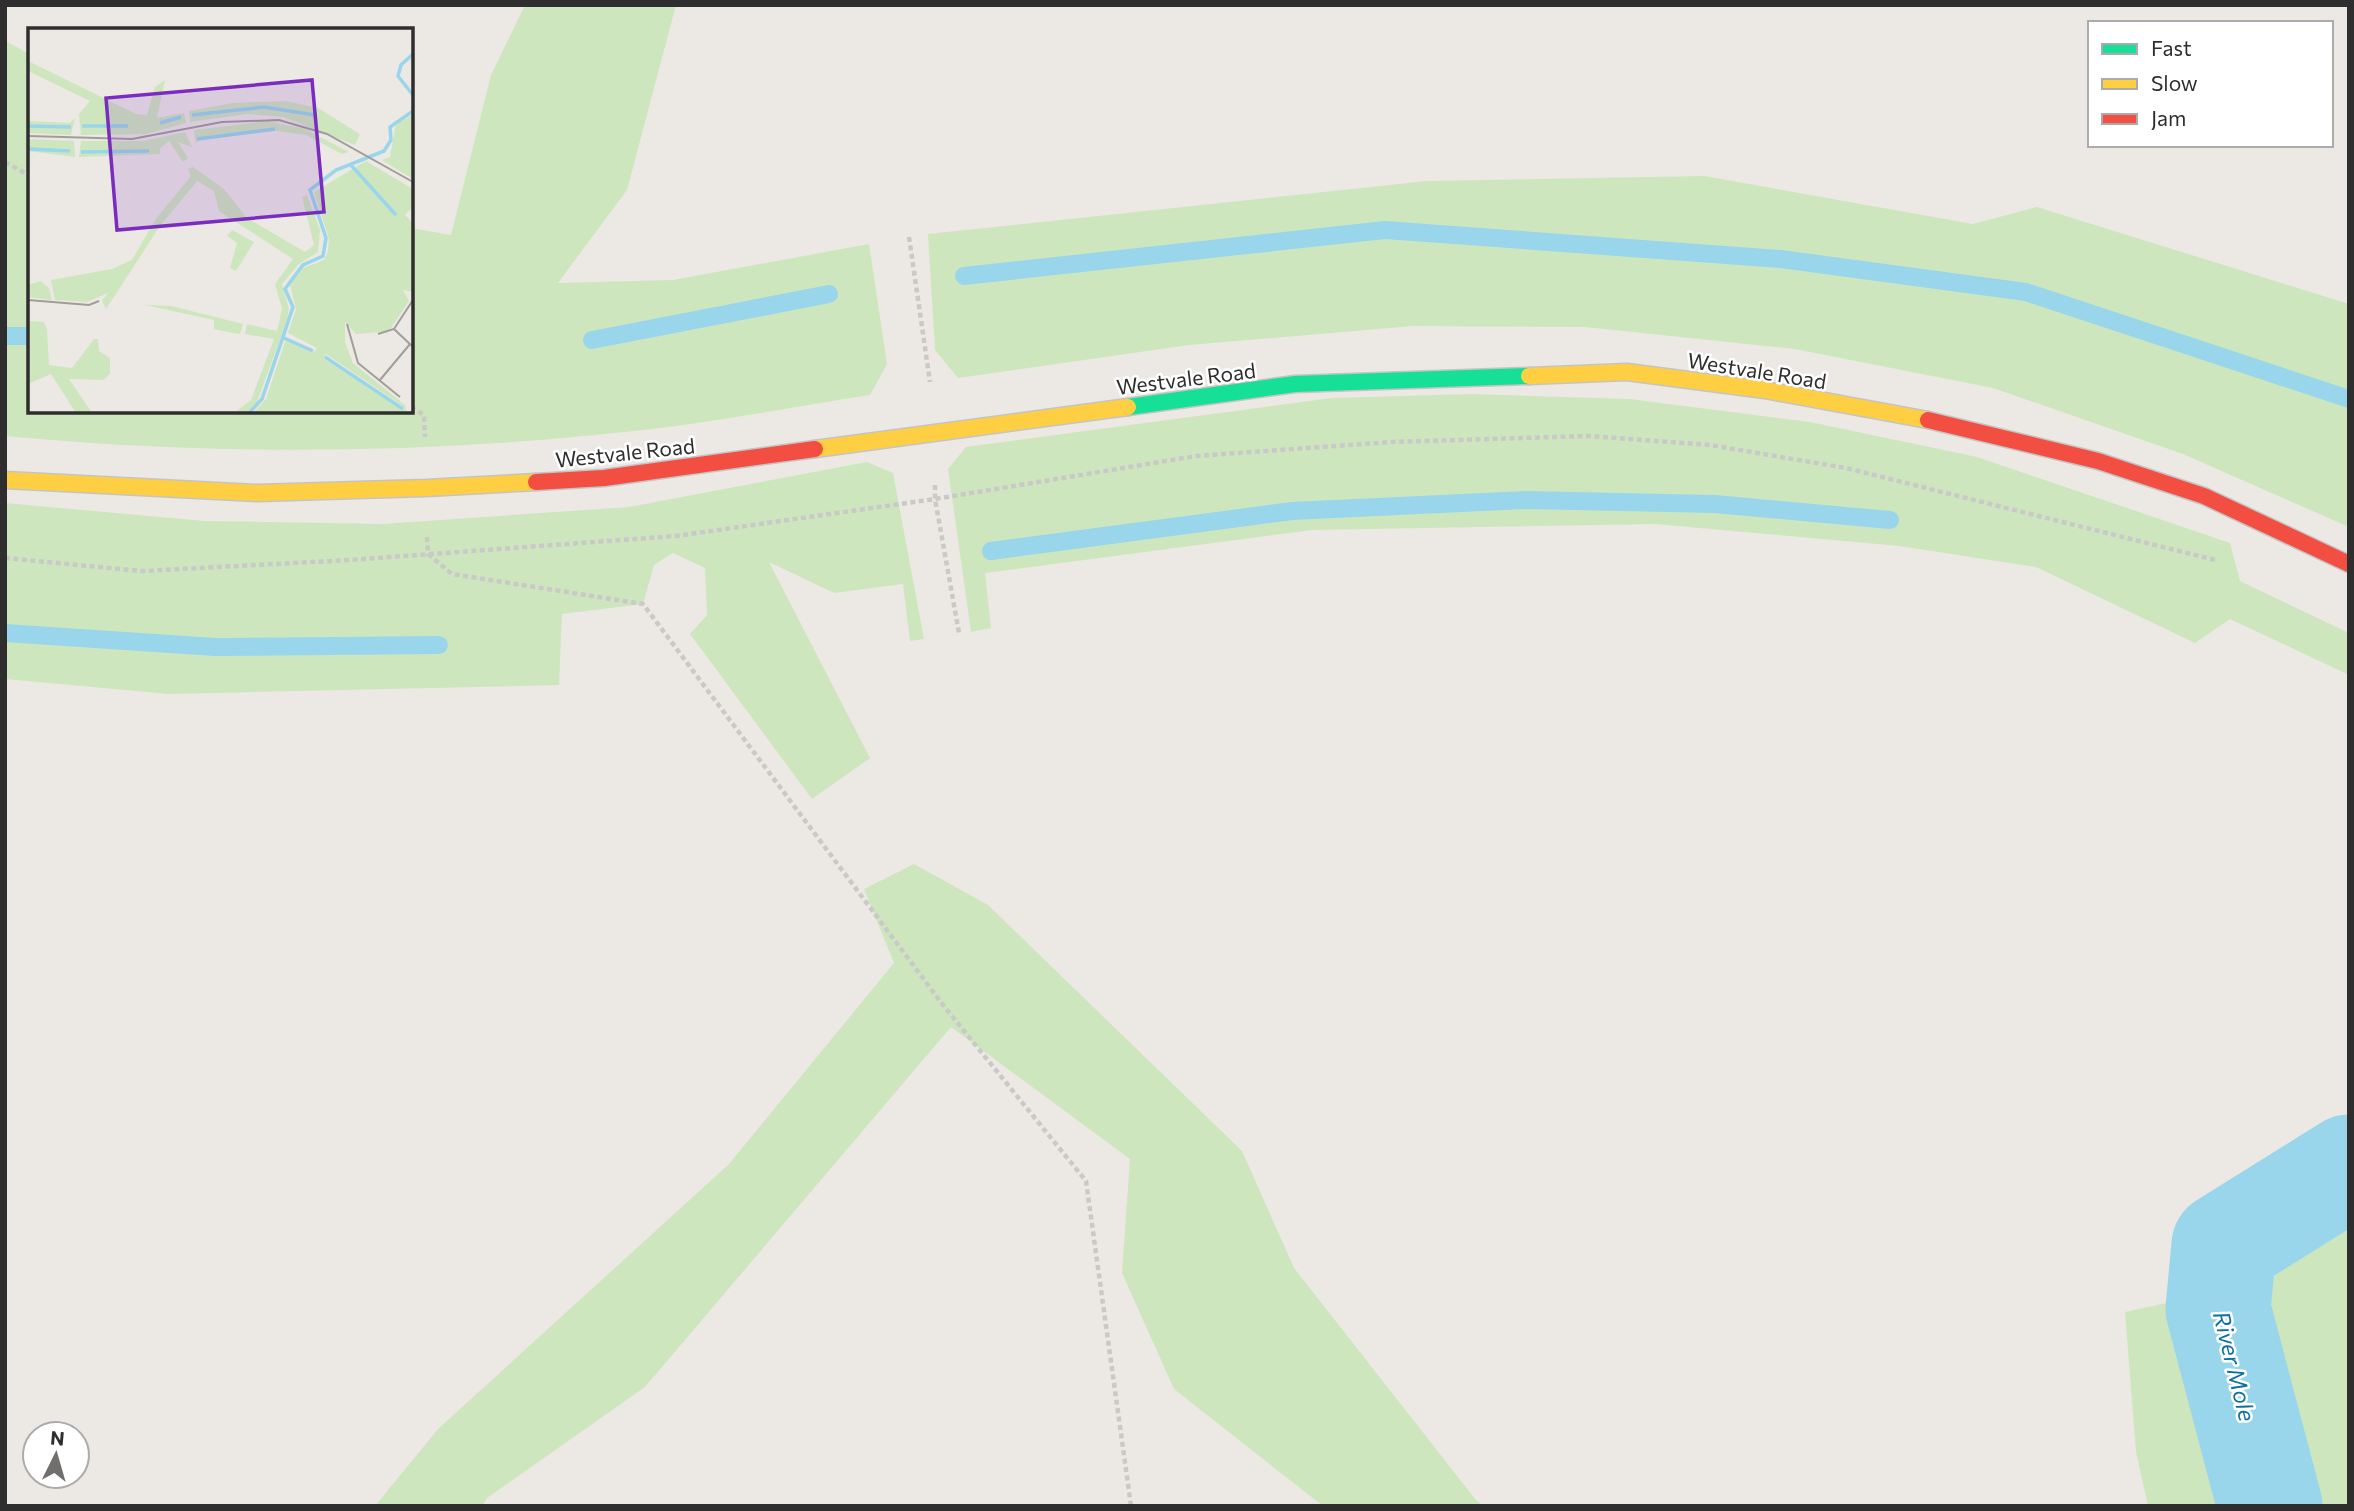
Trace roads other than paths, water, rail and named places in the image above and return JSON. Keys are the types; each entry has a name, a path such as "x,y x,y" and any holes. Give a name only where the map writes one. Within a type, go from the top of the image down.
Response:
{"street":[{"name":"Westvale Road","path":"5,480 257,493 426,488 604,478 1296,384 1627,372 1765,390 1935,421 2098,461 2204,496 2349,564"}],"waterway":[{"path":"964,276 1385,230 1781,259 2026,292 2349,399"},
{"path":"592,340 829,294"},
{"path":"5,336 28,336"},
{"path":"991,551 1292,511 1526,500 1715,504 1890,520"},
{"path":"5,633 215,647 439,645"},
{"name":"River Mole","path":"2270,1506 2218,1309 2224,1245 2349,1167"}]}
